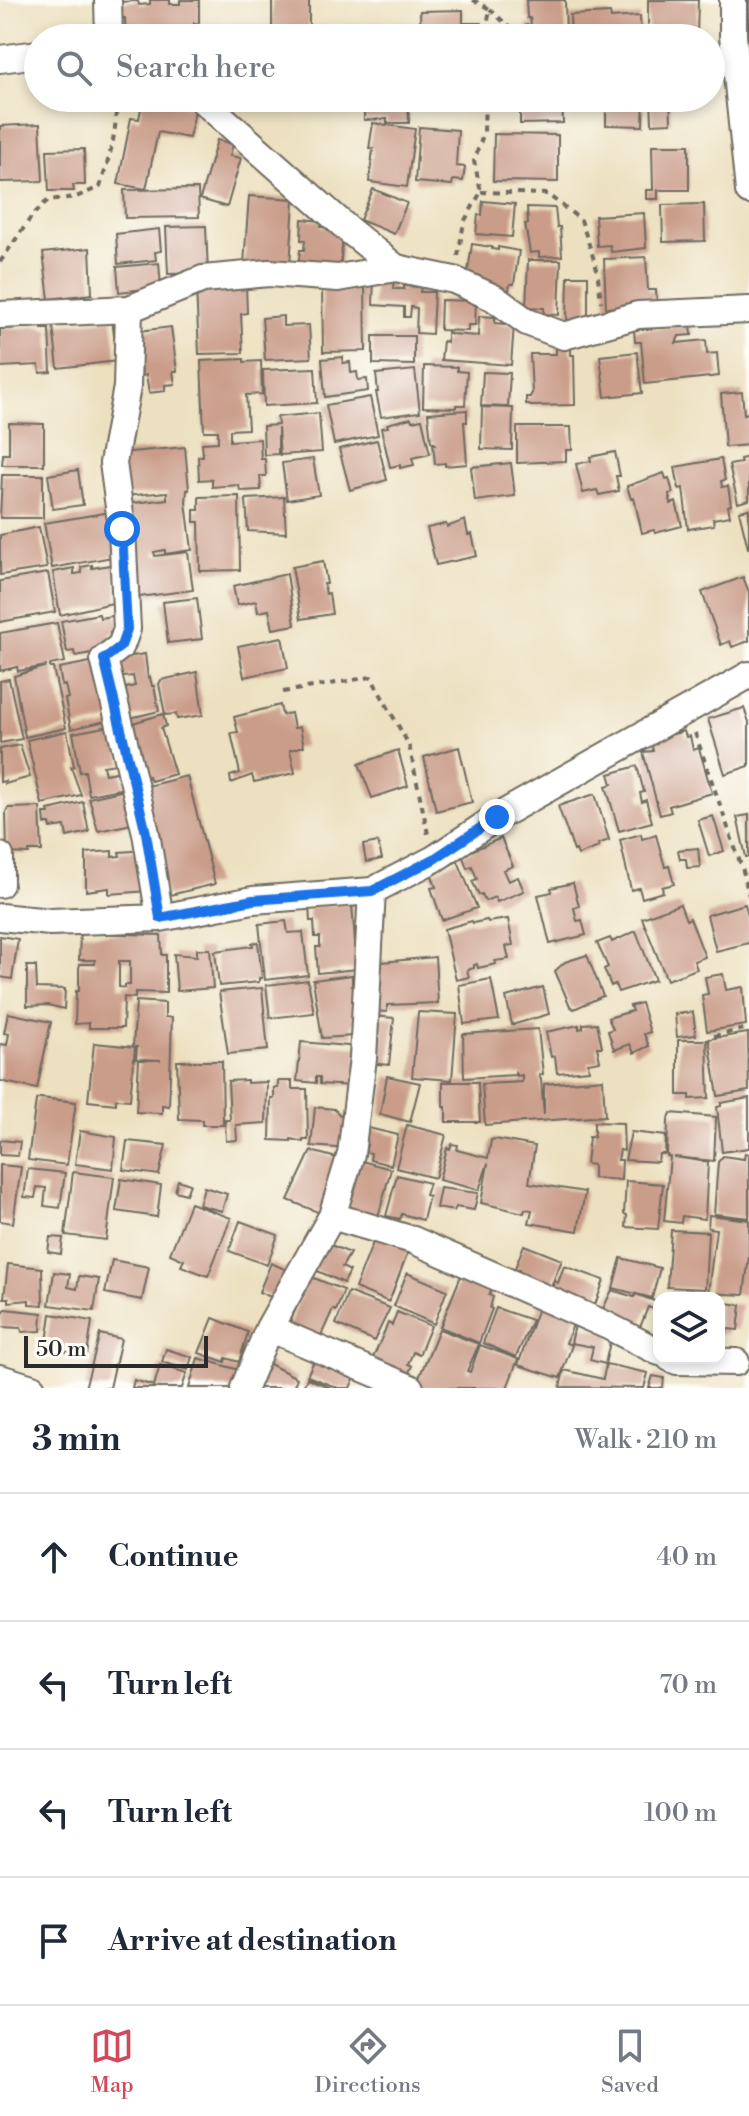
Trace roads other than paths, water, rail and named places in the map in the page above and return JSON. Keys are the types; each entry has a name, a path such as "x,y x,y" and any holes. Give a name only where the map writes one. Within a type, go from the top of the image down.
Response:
{"street":[{"path":"108,0 109,24"},
{"path":"733,0 733,36 749,191"},
{"path":"0,59 24,56"},
{"path":"216,112 396,268"},
{"path":"0,315 129,309 203,279 269,273 338,278 396,268 454,280 494,298 527,322 564,336 638,315 749,310"},
{"path":"129,309 127,387 113,463 122,529 127,629 121,646 104,659 146,833 160,918"},
{"path":"0,917 50,922 160,918 253,900 372,891 434,859 497,817 749,675"},
{"path":"0,856 0,884"},
{"path":"244,1388 269,1328 332,1216 351,1154 362,1071 372,891"},
{"path":"332,1216 413,1240 653,1349"},
{"path":"269,1328 410,1388"},
{"path":"725,1362 736,1362"},
{"path":"0,1378 32,1388"}]}
